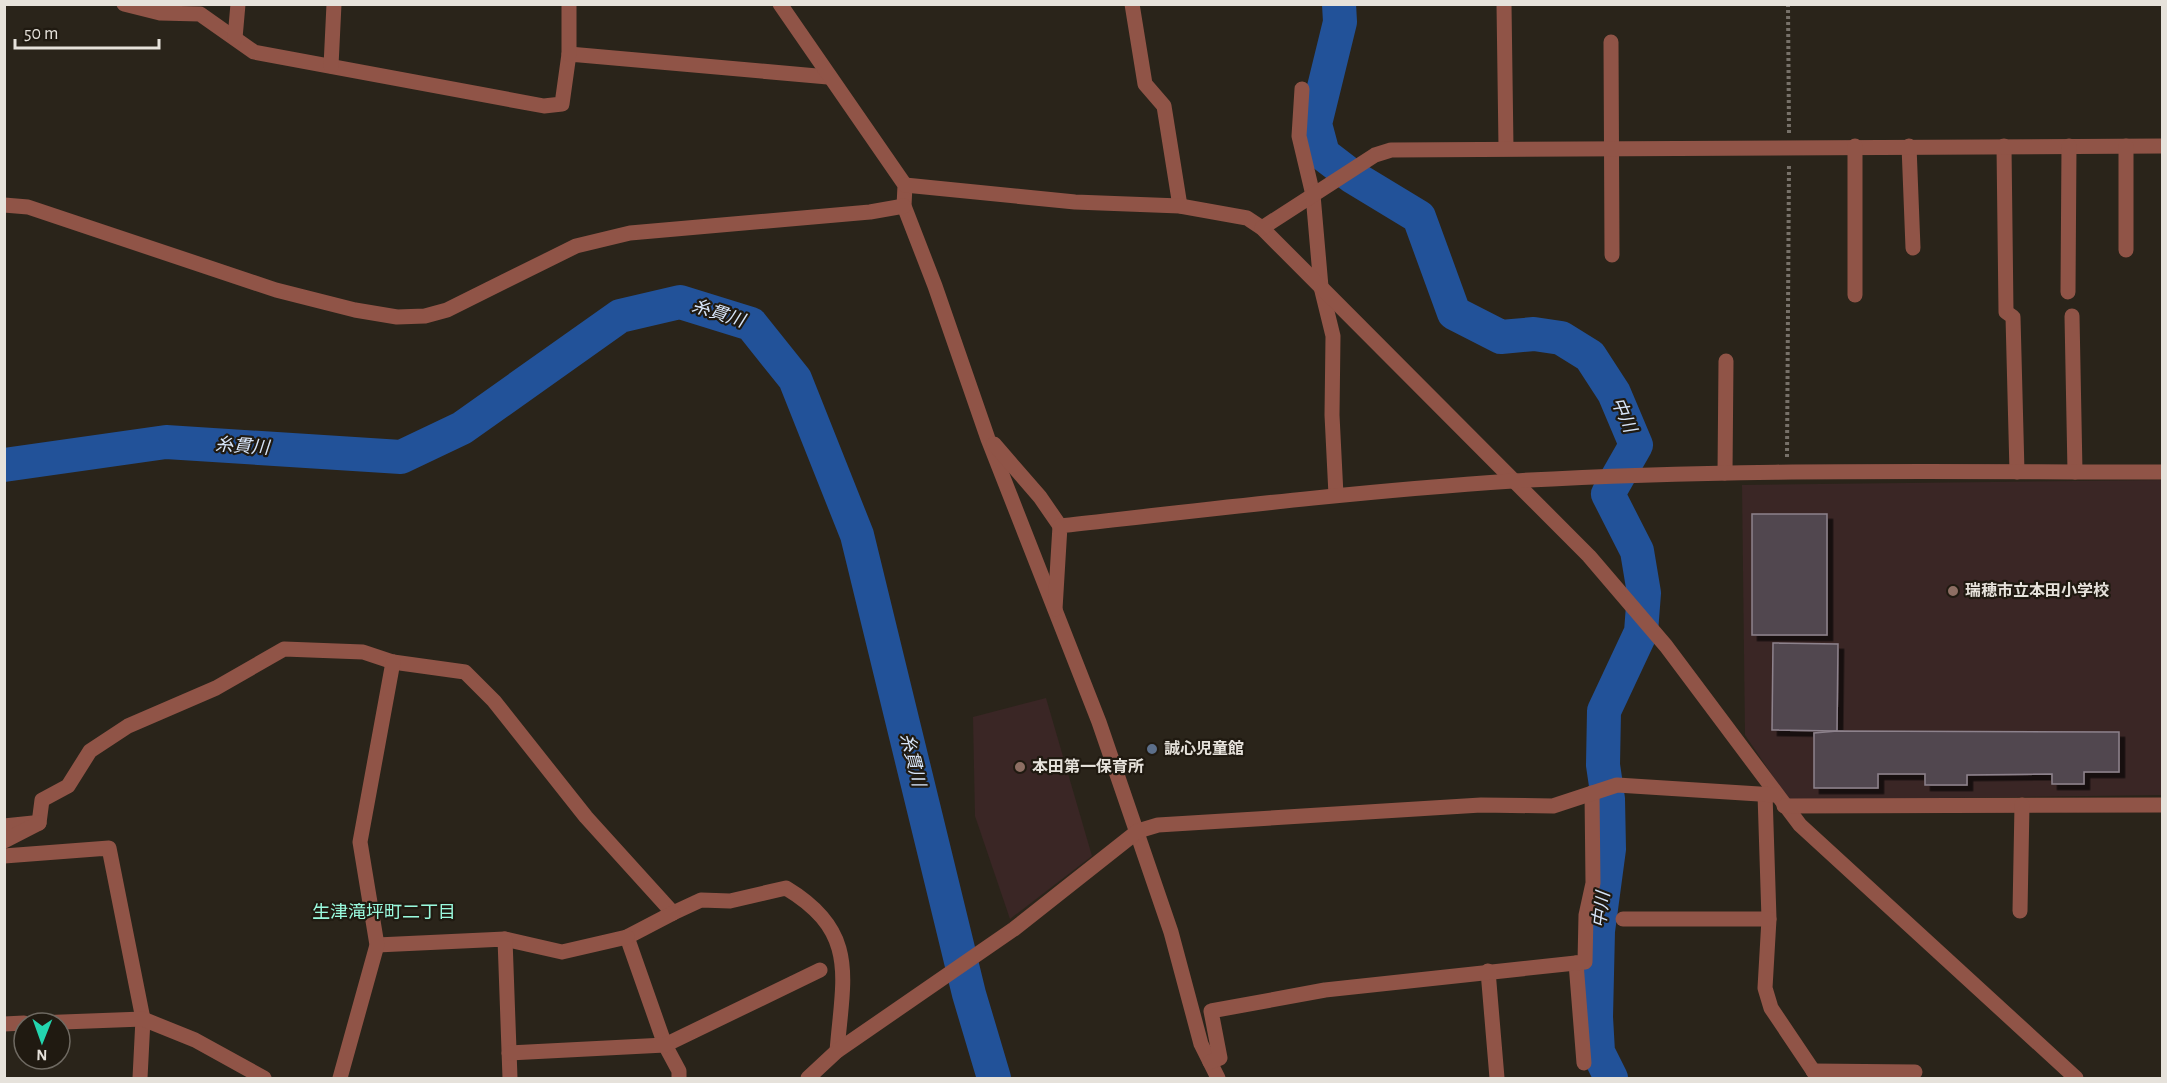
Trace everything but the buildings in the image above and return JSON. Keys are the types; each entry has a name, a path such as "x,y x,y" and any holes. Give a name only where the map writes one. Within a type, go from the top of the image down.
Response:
{"street":[{"path":"124,4 159,13 200,14 254,52 544,106 562,104 569,54 569,4"},
{"path":"235,38 237,4"},
{"path":"331,66 334,4"},
{"path":"780,4 828,77 904,184 904,206 935,286 988,439 1055,609 1138,831 1171,932 1201,1044 1218,1078"},
{"path":"1132,4 1145,84 1164,106 1180,206"},
{"path":"1503,4 1506,148"},
{"path":"1611,42 1612,255"},
{"path":"569,54 828,77"},
{"path":"1302,89 1299,136 1313,195 1321,287 1333,336 1332,415 1336,495"},
{"path":"1262,228 1375,155 1391,150 1790,146 2163,146"},
{"path":"1855,146 1855,295"},
{"path":"1909,146 1913,248"},
{"path":"2004,146 2006,312 2013,317 2017,472"},
{"path":"2068,292 2069,146"},
{"path":"2126,146 2126,250"},
{"path":"904,184 1075,202 1180,206 1247,218 1262,228 1516,481 1588,556 1666,646 1749,755 1775,798 1800,825 1866,888 2076,1078"},
{"path":"4,206 28,207 276,290 355,310 397,317 425,316 447,310 576,246 630,233 870,212 904,206"},
{"path":"2072,316 2075,472"},
{"path":"1725,473 1726,361"},
{"path":"988,439 1017,468 1060,526 1055,609"},
{"path":"1060,526 1336,495 1516,481 1787,471 2163,472"},
{"path":"39,823 42,800 68,786 90,751 128,726 216,688 284,649 363,652 393,662 465,672 494,701 586,817 673,913"},
{"path":"340,1078 377,945 360,843 393,662"},
{"path":"808,1078 837,1051 1014,929 1138,831 1158,825 1481,805 1553,806 1617,784 1775,798 2022,805 2163,805"},
{"path":"1210,1062 1220,1058 1210,1011 1325,990 1585,962 1586,915 1593,883 1592,793"},
{"path":"1775,798 1765,988 1771,1008 1815,1075 1915,1072"},
{"path":"2020,911 2022,805"},
{"path":"4,826 39,823"},
{"path":"4,842 39,823"},
{"path":"4,856 109,848 143,1019 140,1078"},
{"path":"377,945 505,939 562,952 627,937 701,900 730,901 786,888 804,899 825,919 842,952 844,973 837,1051"},
{"path":"1623,919 1769,919"},
{"path":"627,937 665,1045 679,1071 679,1078"},
{"path":"505,939 510,1078"},
{"path":"1576,963 1584,1063"},
{"path":"509,1053 665,1045 820,970"},
{"path":"1488,971 1497,1078"},
{"path":"72,1022 143,1019 195,1040 264,1078"}],"path":[{"path":"1787,471 1790,146 1788,4"}],"shaded area":[{"name":"瑞穂市立本田小学校","path":"2162,480 2162,795 1789,800 1745,735 1742,485"},
{"name":"本田第一保育所","path":"1046,698 1092,856 1010,919 975,816 973,717"}],"waterway":[{"name":"中川","path":"1339,4 1340,22 1315,124 1323,154 1353,177 1419,217 1454,313 1501,337 1534,334 1561,338 1590,356 1614,393 1636,445 1608,494 1637,551 1644,593 1641,632 1604,711 1603,765 1608,799 1609,849 1598,931 1596,1017 1598,1052 1611,1078"},
{"name":"糸貫川","path":"4,465 166,442 401,457 462,428 620,316 680,302 751,324 795,379 857,535 969,994 994,1078"}],"place":[{"name":"瑞穂市立本田小学校","path":"1953,591"},
{"name":"誠心児童館","path":"1152,749"},
{"name":"本田第一保育所","path":"1020,767"}],"district":[{"name":"生津滝坪町二丁目","path":"384,913"}]}
